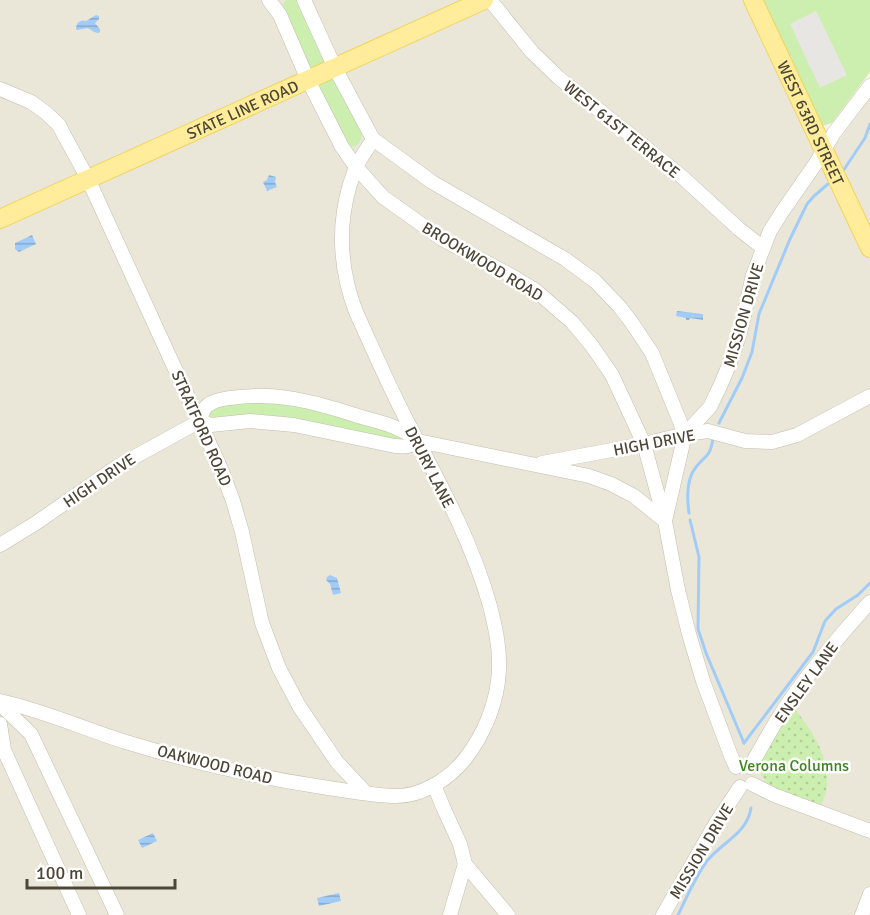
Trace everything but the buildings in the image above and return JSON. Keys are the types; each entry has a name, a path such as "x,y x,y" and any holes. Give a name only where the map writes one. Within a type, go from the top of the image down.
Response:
{"main road":[{"name":"STATE LINE ROAD","path":"0,219 484,0"},
{"name":"WEST 63RD STREET","path":"753,0 870,248"}],"street":[{"name":"BROOKWOOD ROAD","path":"269,0 280,15 308,80 342,147 356,167 383,197 442,239 535,290 572,322 592,346 612,375 644,444 665,521"},
{"path":"304,0 335,68 374,139 432,182 565,259 595,281 619,306 652,353 685,434"},
{"name":"WEST 61ST TERRACE","path":"490,0 532,52 559,78 680,175 763,248"},
{"name":"MISSION DRIVE","path":"663,915 716,823 753,774 743,767 719,726 703,681 678,590 665,521 685,434 710,406 722,384 740,333 753,275 770,231 834,133 870,86"},
{"name":"STRATFORD ROAD","path":"0,89 31,102 52,118 88,179 221,469 242,532 257,604 270,648 285,682 337,762 364,792"},
{"name":"DRURY LANE","path":"374,139 356,167 347,196 341,231 341,253 346,283 356,312 407,422 454,513 475,560 499,647 496,693 489,718 478,741 460,765 434,785"},
{"name":"HIGH DRIVE","path":"0,545 118,466 200,421 205,408 215,401 244,397 276,396 304,400 401,428 418,441 589,476 634,496 665,521"},
{"name":"HIGH DRIVE","path":"534,464 708,431 745,441 772,442 797,435 870,396"},
{"name":"HIGH DRIVE","path":"200,421 211,425 249,421 294,425 395,446 407,447 418,441"},
{"name":"ENSLEY LANE","path":"743,767 819,661 870,602"},
{"path":"0,703 32,734 117,915"},
{"name":"OAKWOOD ROAD","path":"0,703 23,706 178,757 266,777 325,788 394,796 410,795 434,785"},
{"path":"32,734 46,714"},
{"path":"0,724 2,749 79,915"},
{"path":"325,788 335,780 337,762"},
{"path":"434,785 460,844 465,864 508,915"},
{"path":"746,786 870,831"},
{"path":"450,915 465,864"},
{"path":"862,915 870,894"}],"shaded area":[{"path":"0,0 472,0 0,213"},
{"path":"502,0 743,0 814,152 834,147 870,96 870,915 0,915 0,228"},
{"path":"816,11 847,75 820,88 790,24"}],"green space":[{"path":"286,0 299,0 327,62 314,69 310,67 284,11 283,4"},
{"path":"760,0 870,0 870,72 832,123 822,126"},
{"path":"333,77 362,134 360,142 354,146 349,146 320,90 319,84"},
{"path":"244,401 303,405 406,435 409,442 211,419 209,415 213,408"},
{"name":"Verona Columns","path":"792,706 812,732 825,762 827,787 821,807 772,787 761,773 761,762"}],"water":[{"path":"96,15 99,19 95,23 100,32 94,32 88,28 76,29 79,22"},
{"path":"269,175 276,177 277,187 267,191 263,182"},
{"path":"32,235 36,244 19,252 15,249 15,243"},
{"path":"677,311 703,314 703,320 690,318 686,320 686,318 676,316"},
{"path":"330,575 337,578 341,593 333,595 330,584 326,580"},
{"path":"153,833 157,841 142,848 138,840"},
{"path":"339,893 341,901 319,906 317,898"}],"waterway":[{"path":"843,171 865,138 870,124"},
{"path":"719,423 742,378 752,352 759,314 790,239 807,204 828,184"},
{"path":"689,513 690,477 709,453 713,439"},
{"path":"690,520 699,557 698,629 744,743"},
{"path":"744,743 813,652 825,621 836,609 858,595 870,583"},
{"path":"678,915 707,861 745,825 751,808"}]}
